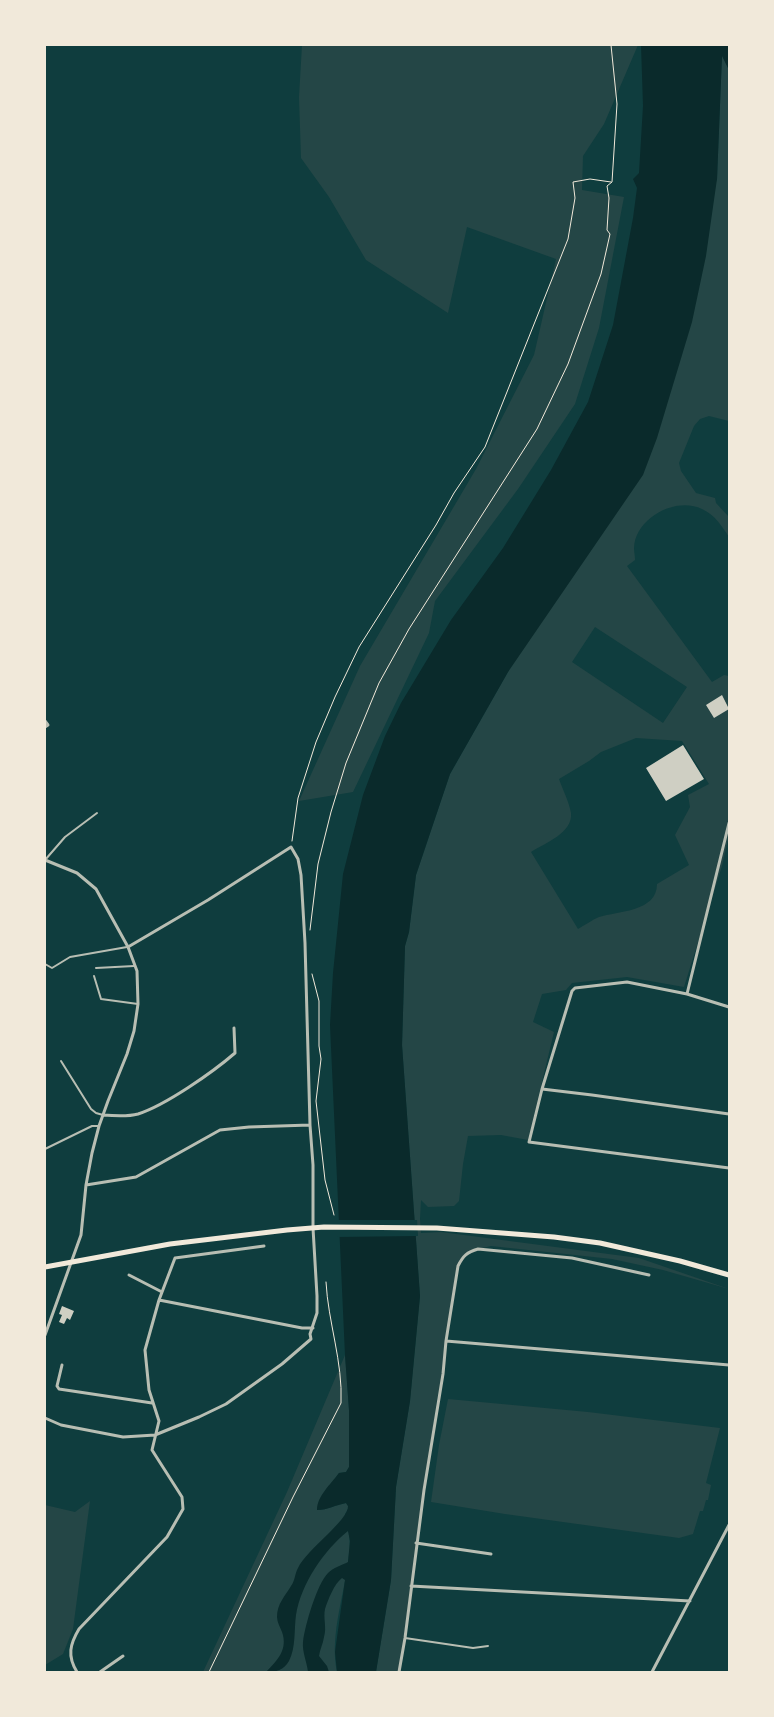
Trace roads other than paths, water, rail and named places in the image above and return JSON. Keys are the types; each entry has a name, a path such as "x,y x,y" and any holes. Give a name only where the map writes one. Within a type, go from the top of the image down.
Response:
{"main road":[{"path":"45,1267 207,1239 320,1227 436,1228 554,1237 600,1243 680,1261 729,1275"}],"street":[{"path":"45,722 48,725 45,727"},
{"path":"687,994 729,823"},
{"path":"45,1418 61,1425 123,1437 155,1435 226,1404 282,1364 311,1340 310,1334 314,1328 317,1313 305,943 301,875 298,859 291,846 208,900 128,947"},
{"path":"45,860 77,873 96,889 128,947 137,971 138,1004 128,1054 99,1126 86,1185 82,1235 45,1335"},
{"path":"729,1007 687,994 627,982 575,988 567,1004 542,1089 529,1142 729,1168"},
{"path":"103,1115 126,1116 138,1114 172,1096 221,1065 235,1053 234,1028"},
{"path":"542,1089 592,1094 729,1114"},
{"path":"86,1185 136,1177 220,1130 310,1125"},
{"path":"77,1672 69,1655 72,1641 79,1629 167,1537 183,1510 182,1497 152,1450 159,1421 149,1390 145,1350 159,1300 175,1258 264,1246"},
{"path":"399,1672 405,1638 416,1543 443,1374 446,1341 458,1266 462,1258 470,1251 478,1250 572,1258 649,1275"},
{"path":"129,1275 162,1292"},
{"path":"159,1300 302,1328 314,1328"},
{"path":"446,1341 729,1365"},
{"path":"62,1365 57,1386 59,1389 152,1403"},
{"path":"652,1672 729,1525"},
{"path":"416,1543 491,1554"},
{"path":"411,1586 690,1601"},
{"path":"100,1672 123,1656"}],"lane":[{"path":"45,860 65,837 97,813"},
{"path":"45,964 52,968 70,957 128,947"},
{"path":"96,968 135,966"},
{"path":"94,976 101,999 138,1004"},
{"path":"61,1061 92,1109 96,1113 103,1115"},
{"path":"45,1148 92,1126 99,1126"},
{"path":"405,1638 472,1648 488,1646"}]}
